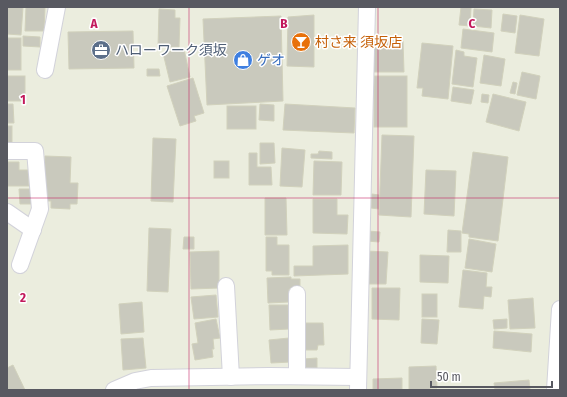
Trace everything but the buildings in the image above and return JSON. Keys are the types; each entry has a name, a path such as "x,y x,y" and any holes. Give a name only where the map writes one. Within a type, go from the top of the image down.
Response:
{"street":[{"path":"45,70 57,7"},
{"path":"114,390 135,381 151,378 297,376 358,384 367,7"},
{"path":"7,151 36,151 40,210 20,265"},
{"path":"7,212 33,230"},
{"path":"226,286 231,377"},
{"path":"297,294 297,376"},
{"path":"557,388 560,309"}],"place":[{"name":"村さ来 須坂店","path":"301,42"},
{"name":"ハローワーク須坂","path":"101,50"},
{"name":"ゲオ","path":"243,60"}]}
